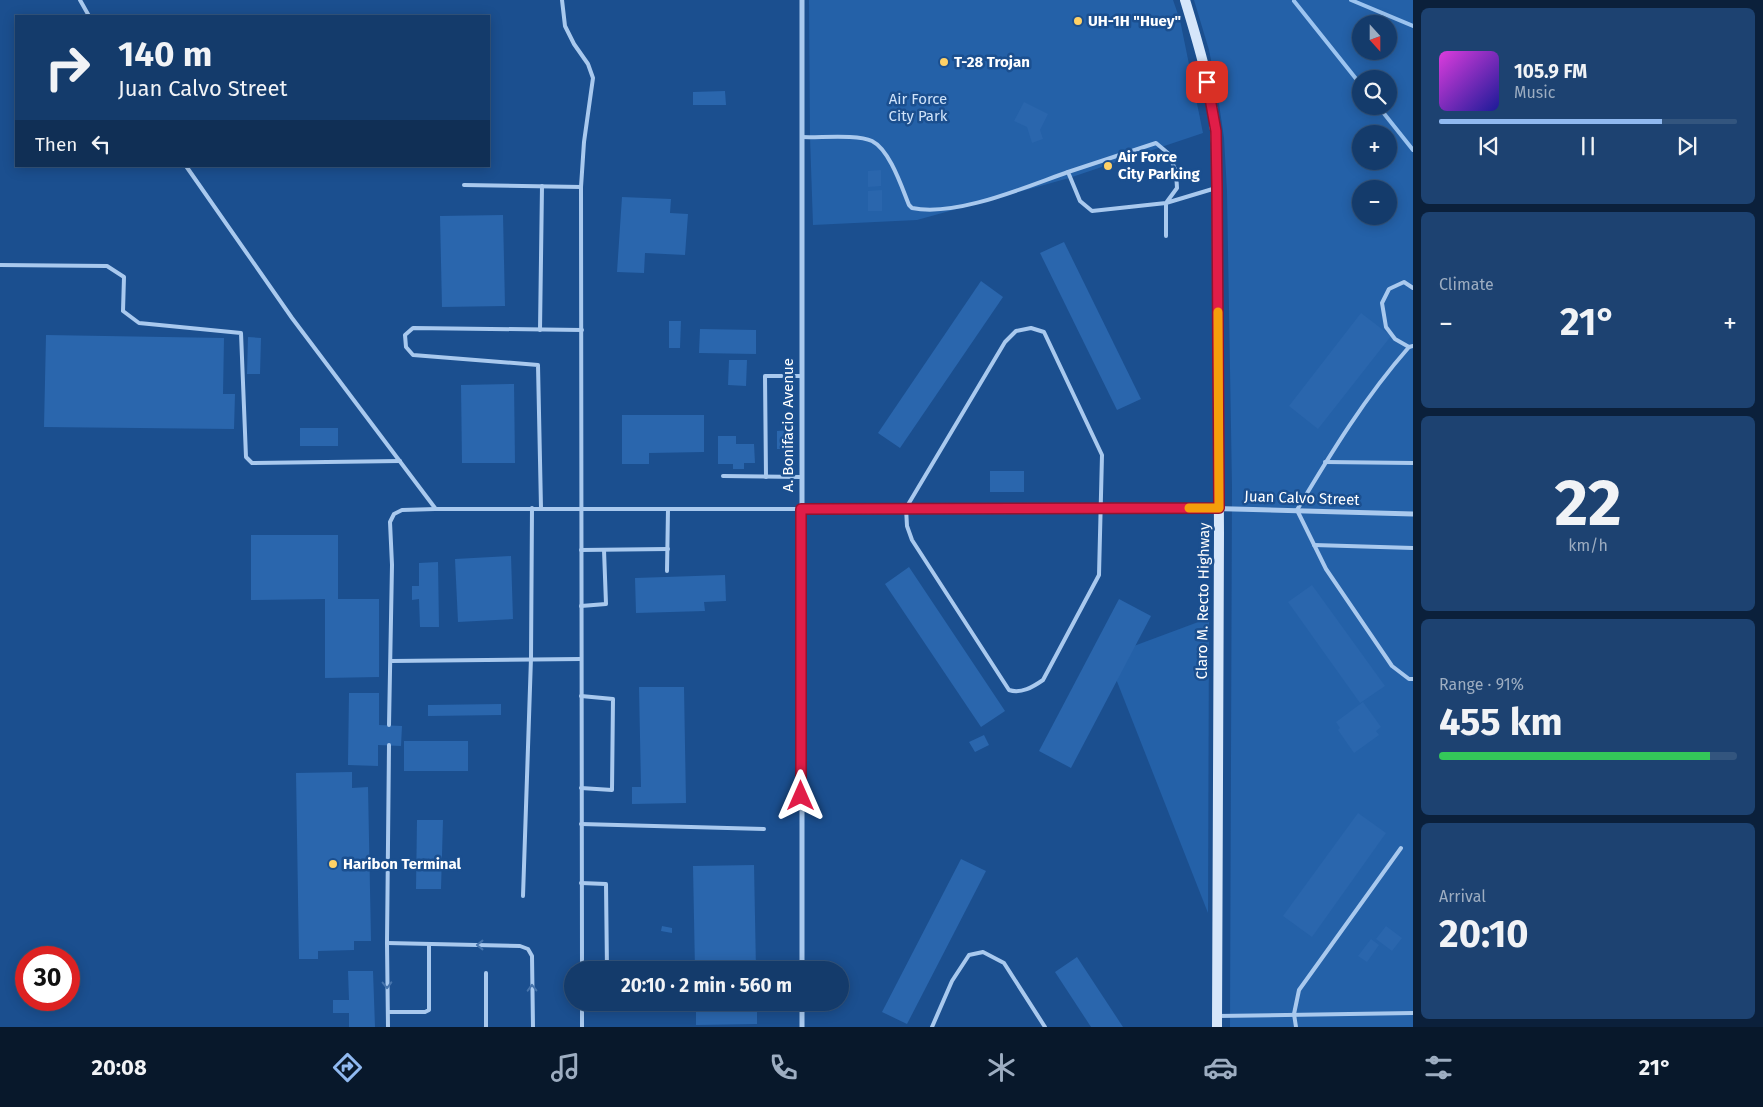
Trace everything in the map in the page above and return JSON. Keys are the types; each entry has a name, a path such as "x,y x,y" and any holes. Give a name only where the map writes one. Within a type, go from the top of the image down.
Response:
{"main road":[{"name":"Claro M. Recto Highway","path":"1185,0 1198,42 1216,131 1219,508 1217,1022"}],"street":[{"name":"A. Bonifacio Avenue","path":"802,0 802,961"},
{"name":"Juan Calvo Street","path":"801,509 1219,508 1413,514"},
{"path":"802,1011 802,1027"}],"lane":[{"path":"80,0 88,15"},
{"path":"563,1 565,26 574,44 588,64 593,78 584,142 581,187 582,961"},
{"path":"802,137 854,138 872,141 884,152 909,205 912,208 925,211 942,210 986,199 1156,143 1169,154 1176,172 1177,188 1166,203 1166,236"},
{"path":"187,167 292,318 435,508"},
{"path":"1068,172 1080,201 1092,211 1166,203 1217,188"},
{"path":"464,185 581,187"},
{"path":"540,330 542,186"},
{"path":"0,264 107,266 124,277 123,311 139,323 241,333 246,457 252,463 400,461"},
{"path":"1413,288 1404,282 1389,289 1382,303 1386,327 1395,339 1411,346 1355,416 1297,510 1326,569 1392,666 1413,679"},
{"path":"541,508 538,365 413,355 406,348 405,336 413,328 582,330"},
{"path":"1031,328 1044,332 1102,455 1099,575 1043,680 1033,686 1014,692 1009,690 912,540 907,526 906,508 1005,342 1016,331 1031,328"},
{"path":"766,476 765,376 801,376"},
{"path":"1325,462 1413,463"},
{"path":"722,476 801,477"},
{"path":"389,725 391,661 390,522 394,514 402,510 435,508 801,509"},
{"path":"523,896 531,658 532,508"},
{"path":"667,571 668,509"},
{"path":"1314,544 1413,548"},
{"path":"580,550 668,549"},
{"path":"581,606 606,604 604,550"},
{"path":"391,661 531,658 581,659"},
{"path":"581,696 613,699 612,790 581,788"},
{"path":"388,1027 389,746"},
{"path":"581,824 764,829"},
{"path":"1296,1027 1294,1014 1299,990 1401,848"},
{"path":"581,883 606,884 607,961"},
{"path":"387,943 520,946 528,949 532,956 533,1027"},
{"path":"388,1012 425,1012 429,1010 429,945"},
{"path":"932,1027 952,981 969,955 983,952 1004,963 1045,1027"},
{"path":"486,973 486,1027"},
{"path":"582,1011 582,1027"},
{"path":"1217,1022 1294,1014 1413,1013"}],"green space":[{"name":"Air Force City Park","path":"809,0 1173,0 1180,20 1203,133 1069,178 917,220 813,225"},
{"path":"1194,0 1413,0 1413,1027 1230,1027 1232,487 1227,191 1224,138 1209,50"},
{"path":"1209,618 1208,913 1107,656"}],"building":[{"path":"725,91 726,105 693,105 693,92"},
{"path":"1024,102 1048,114 1040,130 1043,139 1032,143 1027,127 1014,121"},
{"path":"881,170 881,186 868,187 868,171"},
{"path":"882,190 882,211 868,211 868,191"},
{"path":"622,197 671,199 670,213 688,214 685,255 645,253 644,273 617,272"},
{"path":"503,215 505,306 442,307 440,216"},
{"path":"1064,242 1141,399 1117,410 1040,253"},
{"path":"981,281 1003,297 900,448 878,433"},
{"path":"1361,313 1391,336 1318,429 1289,406"},
{"path":"669,321 681,321 680,348 669,348"},
{"path":"700,329 756,330 756,354 699,353"},
{"path":"46,335 224,338 223,394 235,394 234,429 44,427"},
{"path":"248,337 261,338 260,374 247,374"},
{"path":"729,360 747,360 746,386 728,385"},
{"path":"514,384 515,463 462,463 461,385"},
{"path":"622,415 704,415 704,452 649,453 649,464 622,464"},
{"path":"300,428 338,428 338,446 300,446"},
{"path":"791,430 791,449 777,449 777,431"},
{"path":"718,436 736,436 736,444 754,444 755,463 744,463 744,469 733,469 733,464 718,464"},
{"path":"990,471 1024,471 1024,492 990,492"},
{"path":"251,535 338,535 338,599 379,599 379,677 325,678 325,599 251,600"},
{"path":"511,556 513,619 458,622 455,559"},
{"path":"438,562 439,627 420,627 419,599 412,600 412,586 419,586 419,563"},
{"path":"909,567 1005,711 981,727 885,584"},
{"path":"725,575 726,601 704,602 705,611 636,613 635,578"},
{"path":"1312,585 1385,686 1360,703 1288,602"},
{"path":"1119,599 1151,616 1071,768 1039,751"},
{"path":"639,687 684,687 686,803 632,804 632,787 641,787"},
{"path":"349,693 379,693 379,725 402,726 401,746 378,745 378,766 348,765"},
{"path":"1363,702 1381,727 1376,731 1379,735 1354,753 1338,730 1340,728 1336,722"},
{"path":"501,704 501,715 428,716 428,705"},
{"path":"984,735 989,745 975,752 969,742"},
{"path":"404,741 468,741 468,771 404,771"},
{"name":"Haribon Terminal","path":"352,772 352,788 368,787 371,941 354,941 354,950 318,951 318,959 299,959 296,773"},
{"path":"1358,813 1386,833 1312,937 1283,916"},
{"path":"417,820 443,820 441,889 416,889"},
{"path":"961,859 986,871 907,1024 882,1012"},
{"path":"754,865 756,961 695,961 693,866"},
{"path":"662,926 672,928 672,933 661,931"},
{"path":"1386,926 1402,938 1392,951 1376,939"},
{"path":"1371,939 1379,945 1367,962 1358,956"},
{"path":"1077,957 1123,1027 1091,1027 1055,972"},
{"path":"348,971 373,971 375,1027 349,1027 349,1013 333,1013 333,1000 349,1000"},
{"path":"696,1011 757,1011 757,1024 696,1025"}],"waterway":[{"path":"1351,0 1413,26"},
{"path":"1294,1 1352,74"},
{"path":"1385,115 1413,150"}],"slow traffic":[{"path":"1189,508 1219,508 1218,312"}],"place":[{"name":"UH-1H \"Huey\"","path":"1078,21"},
{"name":"T-28 Trojan","path":"944,62"},
{"name":"Air Force City Parking","path":"1108,166"},
{"name":"Haribon Terminal","path":"333,864"}],"route":[{"path":"801,796 801,509 1219,508 1216,131 1207,82"}]}
